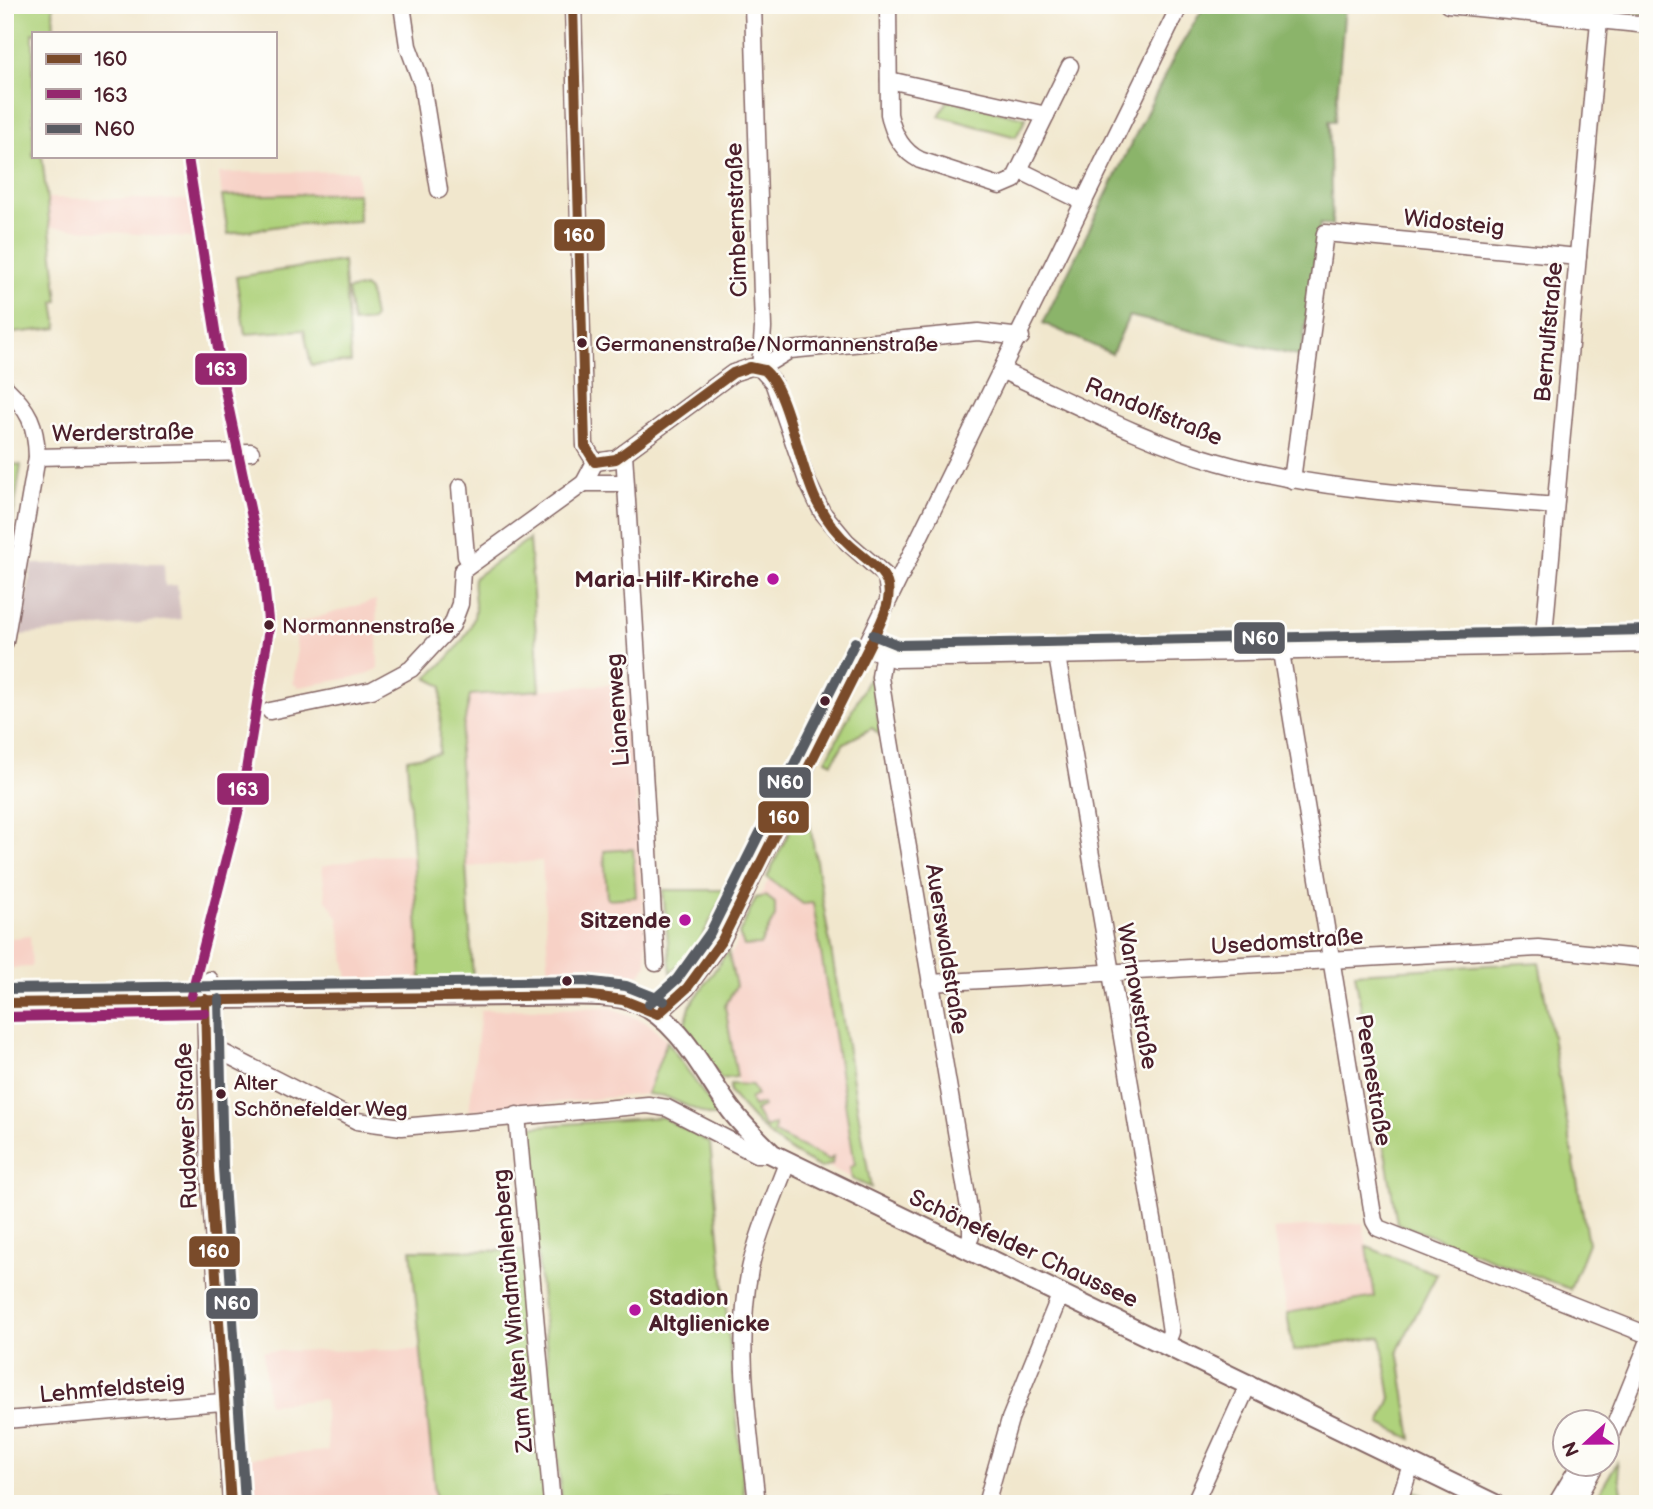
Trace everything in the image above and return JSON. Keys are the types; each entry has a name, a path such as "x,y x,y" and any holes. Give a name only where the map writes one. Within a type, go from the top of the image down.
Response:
{"main road":[{"path":"5,1003 207,990 611,996 636,1002 658,1014"},
{"name":"Schönefelder Chaussee","path":"658,1014 673,1027 733,1114 780,1158 1167,1342 1494,1504"},
{"name":"Schönefelder Chaussee","path":"1413,1466 1465,1504"}],"street":[{"path":"402,5 408,46 422,84 439,190"},
{"path":"573,5 585,446 594,462"},
{"name":"Cimbernstraße","path":"753,5 763,328 760,368"},
{"path":"888,5 888,80 892,129 910,155 1000,186 1014,180 1021,171 1070,66"},
{"path":"658,1014 687,988 722,940 1021,337 1180,5"},
{"path":"1448,5 1648,25"},
{"name":"Bernulfstraße","path":"1544,646 1599,21"},
{"path":"888,80 1046,115"},
{"path":"1021,171 1084,202"},
{"name":"Widosteig","path":"1292,480 1325,233 1578,257"},
{"path":"594,462 607,463 624,453 733,373 751,367 760,368 790,350 978,332 1021,337"},
{"path":"760,368 773,382 818,504 846,542 886,576 889,602"},
{"name":"Randolfstraße","path":"1003,371 1176,448 1239,468 1292,480 1555,506"},
{"path":"5,387 18,398 36,429 37,457 5,642"},
{"name":"Werderstraße","path":"37,457 251,452"},
{"name":"Lianenweg","path":"624,453 656,963"},
{"path":"270,711 372,690 411,669 452,625 460,604 462,570 584,482 594,462"},
{"path":"584,482 625,483"},
{"path":"460,487 466,556 470,563"},
{"path":"868,648 883,657 895,659 1648,644"},
{"name":"Peenestraße","path":"1281,652 1374,1221 1378,1228 1648,1335"},
{"name":"Warnowstraße","path":"1057,656 1171,1332 1167,1342"},
{"name":"Auerswaldstraße","path":"883,657 880,677 971,1220 971,1236 966,1248"},
{"name":"Usedomstraße","path":"930,983 1538,948 1648,958"},
{"name":"Rudower Straße","path":"207,990 205,1049 222,1402 231,1504"},
{"path":"205,1049 216,1049 358,1121 378,1126 402,1128 517,1115 648,1105 667,1108 756,1154 780,1158 751,1268 743,1317 743,1355 757,1504"},
{"path":"712,1132 733,1114"},
{"name":"Zum Alten Windmühlenberg","path":"517,1115 552,1504"},
{"path":"985,1504 1010,1419 1061,1293"},
{"path":"1621,1408 1648,1343"},
{"path":"1194,1504 1249,1383"},
{"path":"1617,1408 1625,1396"},
{"name":"Lehmfeldsteig","path":"5,1420 222,1402"},
{"path":"1398,1504 1413,1466"},
{"path":"1556,1504 1572,1478"},
{"path":"1574,1504 1588,1478"}],"shaded area":[{"path":"357,171 358,193 222,196 219,173"},
{"path":"46,198 197,200 202,239 50,227"},
{"path":"164,563 165,586 177,585 181,619 20,635 32,564"},
{"path":"376,600 378,669 362,676 298,687 293,683 297,654 295,624"},
{"path":"629,683 647,965 640,975 549,977 542,861 466,867 459,744 470,695"},
{"path":"806,805 871,1188 768,1136 701,1014"},
{"path":"413,855 421,978 348,980 338,917 326,900 322,866 374,856"},
{"path":"30,936 32,967 8,968 5,978 5,949 10,948 11,938"},
{"path":"611,1008 648,1023 667,1041 647,1094 469,1111 481,1010"},
{"path":"1363,1223 1375,1297 1287,1313 1273,1229"},
{"path":"420,1350 436,1504 246,1504 243,1458 328,1451 324,1399 268,1404 263,1351"}],"green space":[{"path":"5,5 53,5 54,32 32,32 32,158 42,158 58,301 54,302 58,328 5,334"},
{"path":"1205,5 1345,5 1335,121 1329,121 1332,225 1320,224 1301,357 1129,316 1112,354 1043,323 1174,57"},
{"path":"1547,5 1648,5 1648,14"},
{"path":"948,100 1026,118 1016,137 939,116"},
{"path":"358,193 359,221 286,225 228,234 222,196"},
{"path":"343,261 351,362 311,365 304,330 245,334 236,277"},
{"path":"364,287 369,291 374,317 372,321 353,323 347,290"},
{"path":"5,463 21,465 10,538 5,538"},
{"path":"529,539 540,690 470,695 459,749 473,978 421,978 407,759 439,753 442,686 427,678 449,657 469,629 475,611 474,578"},
{"path":"870,676 881,736 872,728 844,743 832,763 826,760"},
{"path":"805,799 871,1188 852,1179 850,1167 855,1165 813,903 803,904 767,877"},
{"path":"633,849 636,897 607,899 604,851"},
{"path":"663,890 726,890 696,949 671,973"},
{"path":"766,896 775,903 775,916 760,945 744,946 739,934 756,898"},
{"path":"728,951 736,986 725,1006 737,1077 721,1079 685,1024 690,1006"},
{"path":"1539,962 1588,1243 1570,1289 1397,1223 1355,973"},
{"path":"667,1041 717,1113 716,1116 710,1116 664,1096 647,1094"},
{"path":"730,1084 752,1085 757,1095 750,1099 753,1107 762,1104 763,1107 755,1111 765,1128 775,1124 774,1133 829,1160 833,1157 832,1164 821,1168 781,1144 761,1127 730,1093"},
{"name":"Stadion Altglienicke","path":"662,1117 710,1143 745,1504 562,1504 525,1127"},
{"path":"1367,1247 1437,1274 1398,1350 1412,1439 1380,1424 1391,1398 1381,1337 1293,1351 1287,1313 1375,1297"},
{"path":"411,1250 525,1251 549,1504 436,1504"},
{"path":"1608,1478 1620,1478 1624,1504 1593,1504"},
{"path":"1411,1488 1436,1504 1406,1504"}],"transit line":[{"name":"160","path":"573,5 585,446 595,462"},
{"name":"163","path":"188,158 223,381 262,565 269,629 241,801 191,996"},
{"name":"160","path":"595,462 616,459 733,373 750,367 764,370 780,394 811,490 821,510 841,536 879,571 888,587 889,597 880,624 722,940 687,988 658,1014"},
{"name":"N60","path":"873,635 898,645 1648,630"},
{"name":"N60","path":"649,1004 677,979 710,933 855,642"},
{"name":"N60","path":"5,989 585,981 626,986 664,1001"},
{"name":"160","path":"5,1003 585,995 623,1000 658,1014"},
{"name":"160","path":"205,999 209,1168 231,1504"},
{"name":"N60","path":"219,999 223,1167 245,1503"},
{"name":"163","path":"5,1017 205,1013"}],"place":[{"name":"Germanenstraße/Normannenstraße","path":"582,343"},
{"name":"Maria-Hilf-Kirche","path":"773,579"},
{"name":"Normannenstraße","path":"269,625"},
{"name":"Sitzende","path":"685,920"},
{"name":"Alter Schönefelder Weg","path":"221,1094"},
{"name":"Stadion Altglienicke","path":"635,1310"}]}
